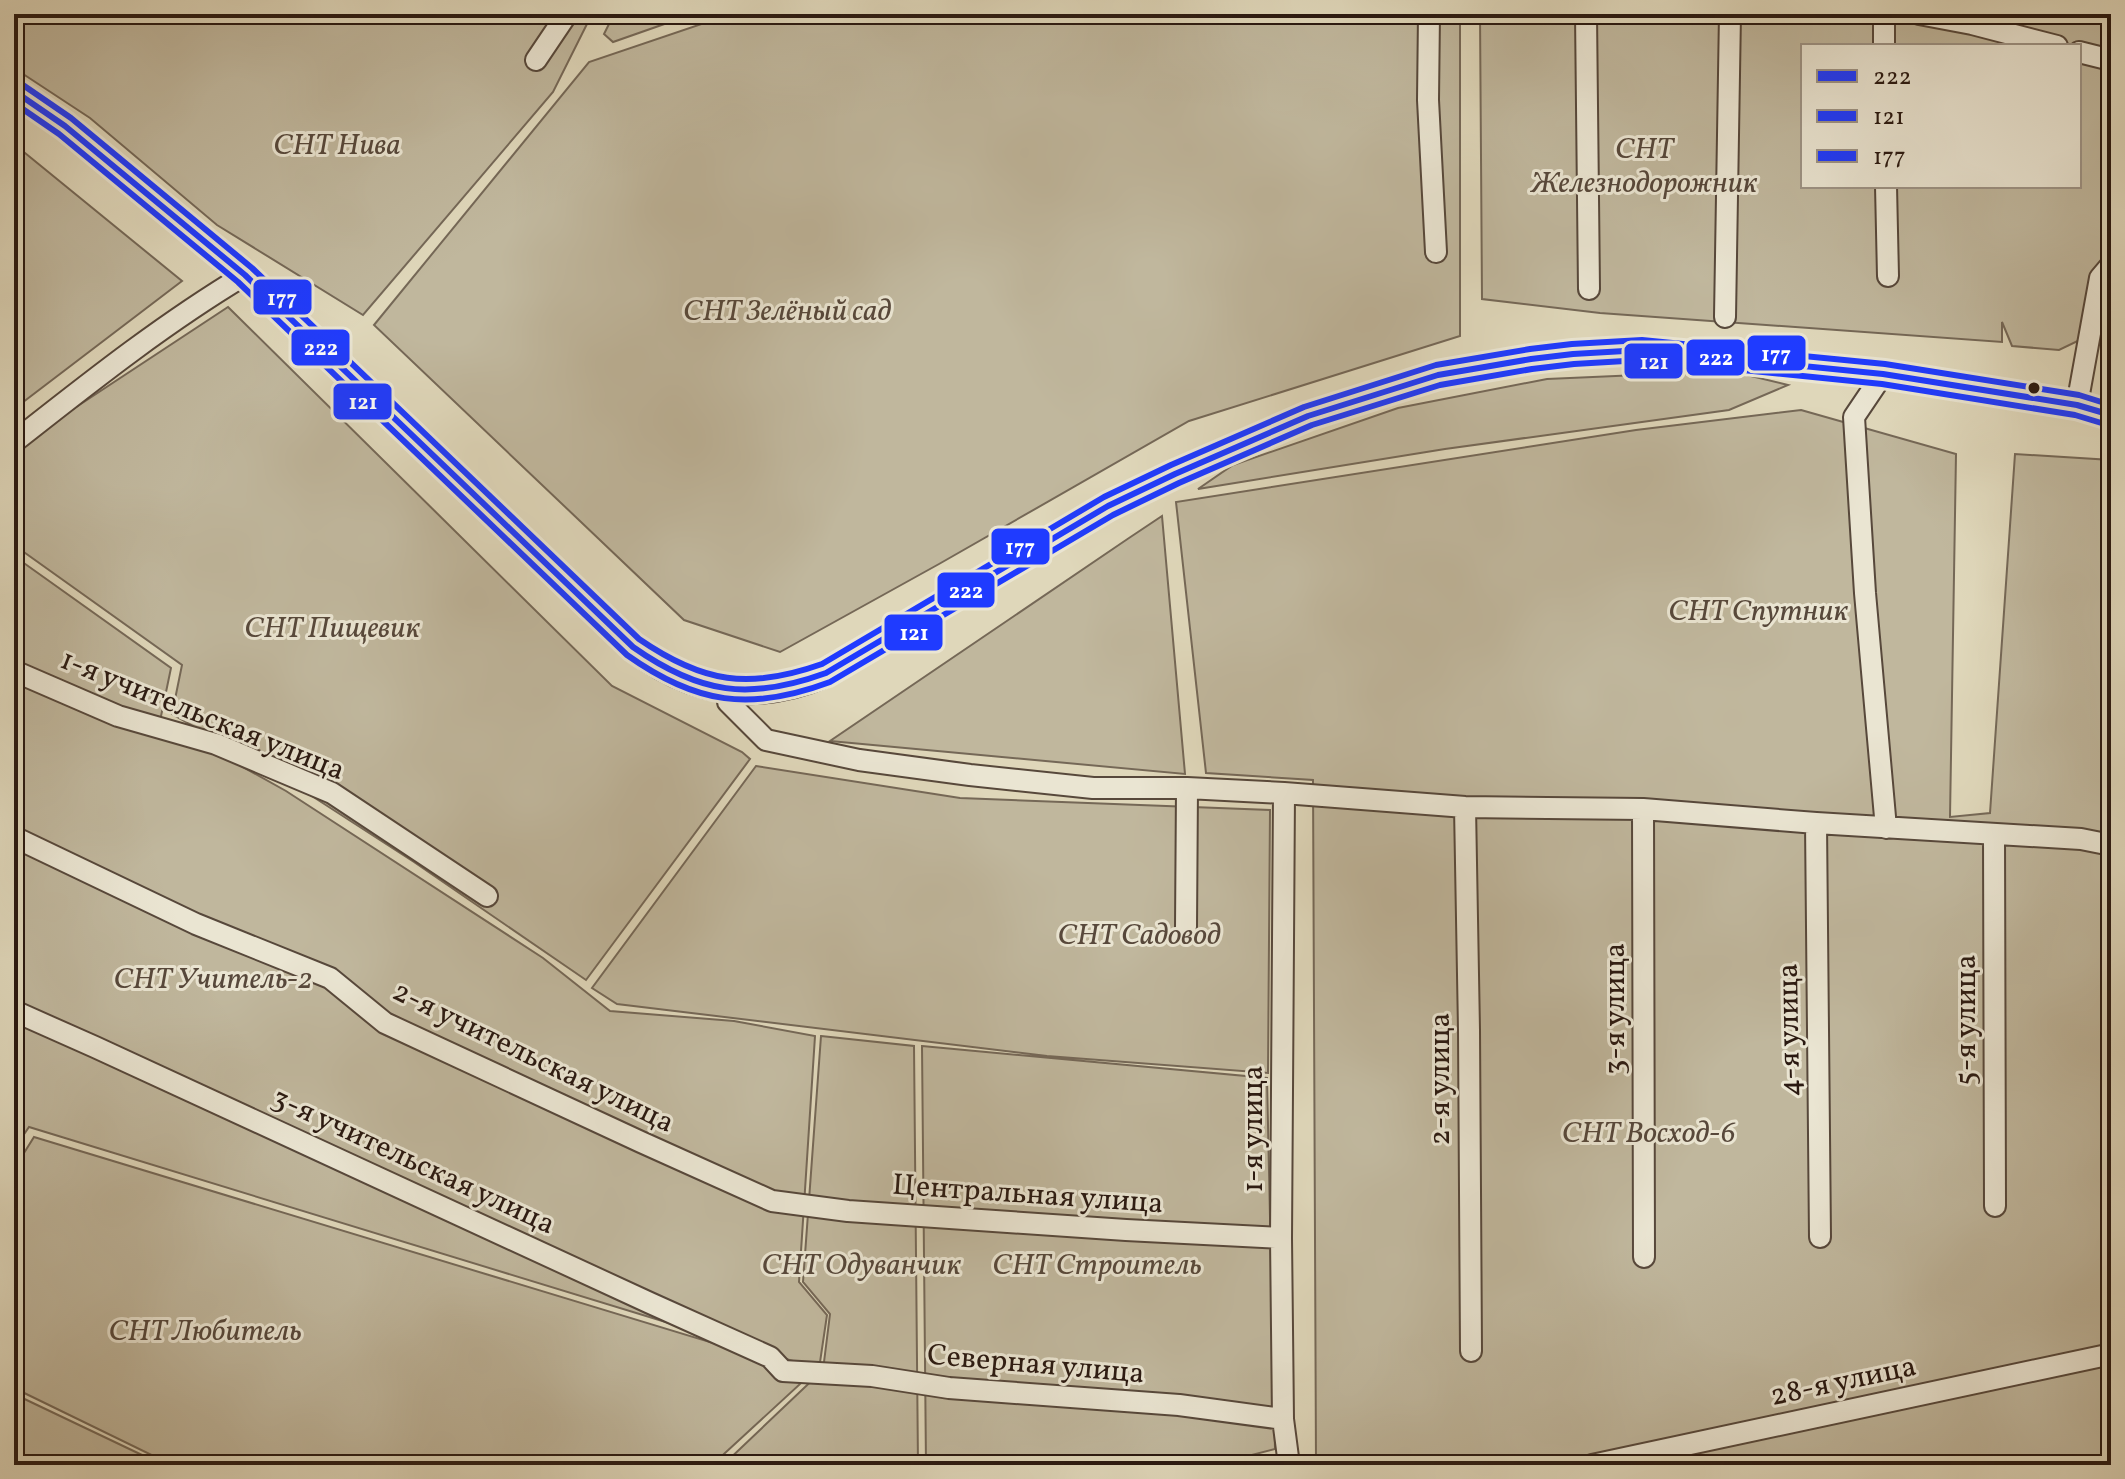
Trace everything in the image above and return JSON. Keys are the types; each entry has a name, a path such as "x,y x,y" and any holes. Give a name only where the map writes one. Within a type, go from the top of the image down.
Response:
{"main road":[{"path":"14,91 65,126 245,275 633,647 650,660 687,679 728,689 778,688 826,673 1108,506 1155,483 1308,416 1438,375 1545,357 1642,350 1883,374 2077,405 2111,415"}],"street":[{"path":"536,60 567,14"},
{"path":"1429,14 1428,100 1436,252"},
{"path":"1586,14 1589,289"},
{"path":"1725,317 1730,14"},
{"path":"1884,14 1884,44"},
{"path":"1919,14 2049,44"},
{"path":"2081,52 2111,60"},
{"path":"1886,188 1888,276"},
{"path":"2077,405 2100,278 2111,265"},
{"path":"14,442 136,347 198,303 245,275"},
{"path":"1883,374 1854,417 1865,593 1886,828"},
{"name":"1-я учительская улица","path":"14,671 118,716 216,744 332,793 487,896"},
{"path":"728,689 728,702 766,740 844,757 970,775 1093,788 1187,788 1465,807 1643,809 2081,839 2111,845"},
{"path":"1186,927 1187,788"},
{"name":"1-я улица","path":"1284,793 1281,1238 1283,1419 1289,1465"},
{"name":"2-я улица","path":"1465,807 1471,1351"},
{"name":"3-я улица","path":"1643,809 1644,1257"},
{"name":"4-я улица","path":"1816,823 1820,1237"},
{"name":"5-я улица","path":"1994,835 1995,1206"},
{"name":"2-я учительская улица","path":"14,837 196,924 330,978 385,1023 772,1201"},
{"name":"3-я учительская улица","path":"14,1011 770,1357 783,1371"},
{"name":"Центральная улица","path":"772,1201 848,1211 1281,1238"},
{"name":"28-я улица","path":"1592,1465 2107,1355"},
{"name":"Северная улица","path":"783,1371 872,1376 949,1388 1179,1405 1283,1419"}],"green space":[{"name":"СНТ Нива","path":"14,14 592,14 553,92 363,315 217,225 90,118 14,68"},
{"path":"614,14 693,14 613,42 604,34"},
{"name":"СНТ Зелёный сад","path":"731,14 1460,14 1460,336 1189,421 780,652 684,620 374,325 589,62"},
{"name":"СНТ Железнодорожник","path":"1480,14 2111,14 2111,325 2059,350 2012,346 2002,322 2002,342 1600,313 1482,299"},
{"path":"14,144 182,281 14,409"},
{"name":"СНТ Пищевик","path":"228,307 612,686 742,752 750,759 586,980 414,862 284,778 172,714 182,665 14,545 14,448"},
{"path":"1730,371 1788,385 1729,410 1445,449 1198,489 1233,465 1398,408 1547,379"},
{"name":"СНТ Восход-6","path":"1801,410 1956,454 1950,817 1990,813 2015,454 2111,460 2111,1465 1316,1465 1313,780 1206,773 1176,502 1636,430"},
{"path":"1162,516 1185,774 830,741 1129,538"},
{"name":"СНТ Учитель-2","path":"14,556 171,668 160,721 286,791 543,958 610,1011 734,1021 815,1036 799,1282 827,1315 819,1369 29,1127 14,1149"},
{"name":"СНТ Садовод","path":"756,766 960,798 1270,810 1268,1073 1047,1056 617,1004 592,988"},
{"name":"СНТ Одуванчик","path":"821,1036 914,1046 918,1465 723,1465 823,1370 830,1314 803,1282"},
{"name":"СНТ Строитель","path":"922,1046 1267,1078 1275,1449 1213,1465 926,1465"},
{"name":"СНТ Любитель","path":"34,1137 812,1373 712,1465 172,1465 14,1388 14,1169"},
{"path":"14,1394 163,1465 14,1465"}],"transit line":[{"name":"177","path":"20,83 71,118 252,268 639,639 684,665 727,678 772,677 822,664 1104,497 1304,407 1436,365 1530,349 1642,340 1885,364 2079,395 2111,405"},
{"name":"222","path":"14,91 65,126 245,275 633,647 681,675 726,688 773,687 826,673 1108,506 1308,416 1438,375 1531,359 1642,350 1883,374 2077,405 2111,415"},
{"name":"121","path":"14,103 59,134 238,282 627,655 677,684 724,698 749,700 774,697 830,682 1113,515 1312,425 1440,385 1532,369 1642,360 1882,384 2075,415 2108,425"}],"park label":[{"name":"СНТ Спутник","path":"1758,610"}]}
